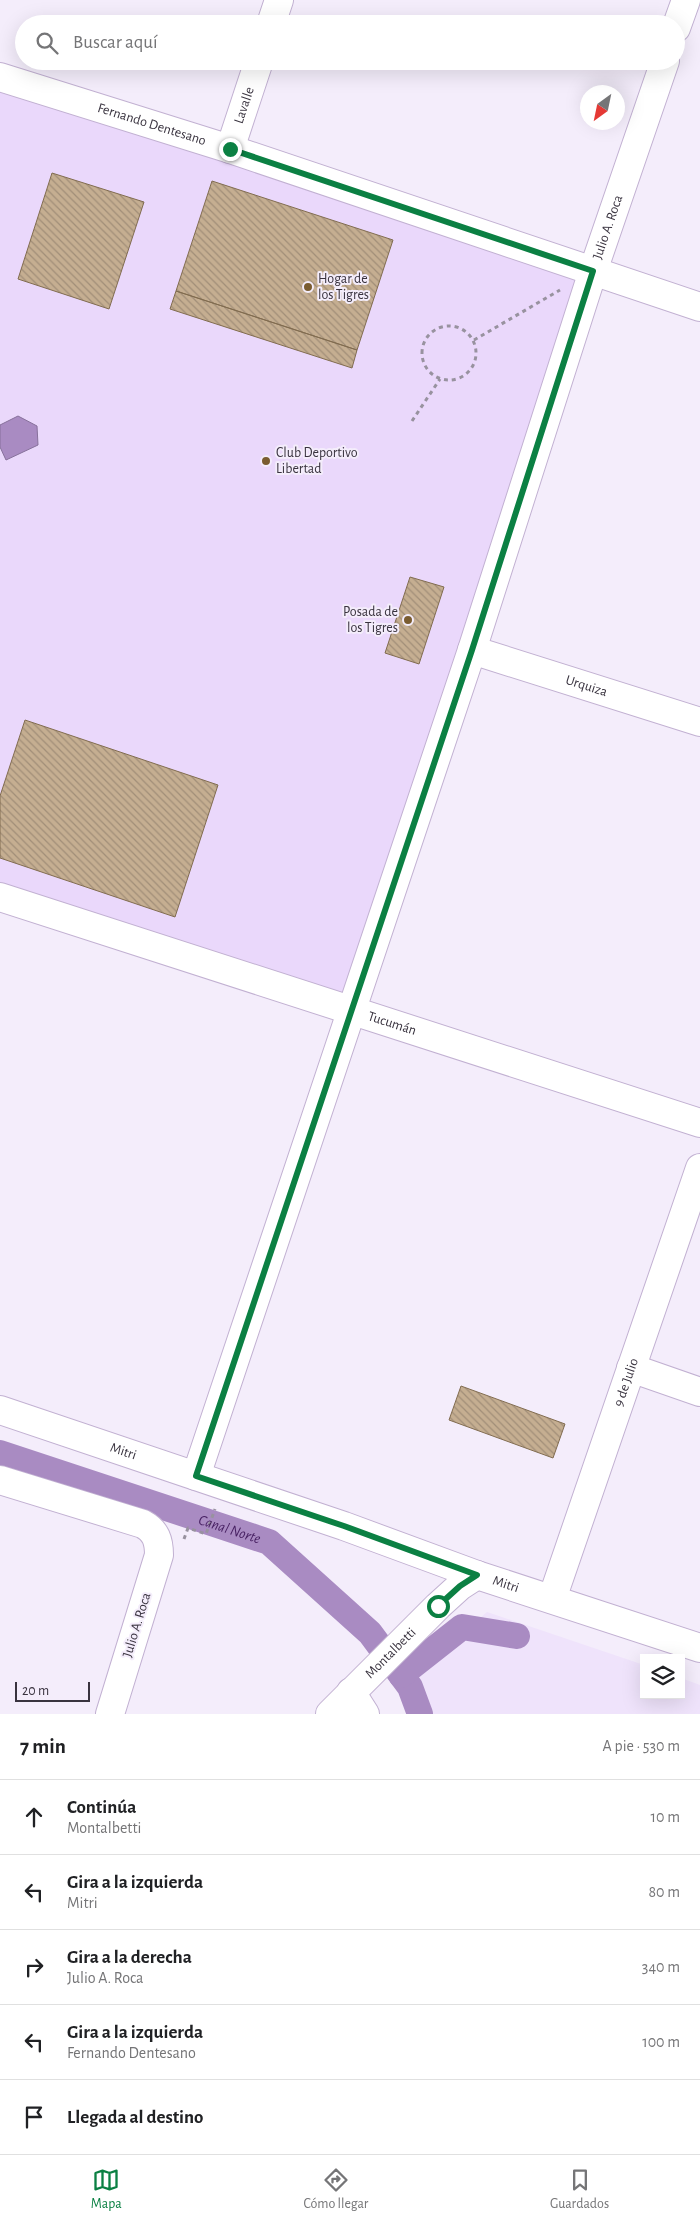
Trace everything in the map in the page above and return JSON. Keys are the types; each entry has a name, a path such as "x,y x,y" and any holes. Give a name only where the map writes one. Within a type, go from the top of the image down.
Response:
{"street":[{"path":"274,15 279,0"},
{"path":"681,15 686,0"},
{"name":"Lavalle","path":"230,149 256,70"},
{"name":"Julio A. Roca","path":"196,1476 472,650 593,271 662,70"},
{"name":"Fernando Dentesano","path":"0,77 230,149 700,307"},
{"name":"Urquiza","path":"472,650 700,722"},
{"name":"Tucumán","path":"0,897 700,1122"},
{"name":"9 de Julio","path":"552,1599 700,1168"},
{"path":"631,1368 700,1392"},
{"name":"Mitri","path":"0,1410 344,1526 477,1575 700,1648"},
{"name":"Julio A. Roca","path":"0,1480 144,1524 151,1528 157,1536 159,1555 110,1714"},
{"name":"Montalbetti","path":"330,1714 362,1693 404,1639 460,1586 477,1575"}],"path":[{"path":"474,340 593,271"},
{"path":"452,325 465,330 474,340 477,352 474,365 466,375 453,380 440,379 429,372 422,360 422,346 428,334 439,326 452,325"},
{"path":"412,421 440,379"},
{"path":"206,1534 215,1509"}],"shaded area":[{"name":"Club Deportivo Libertad","path":"0,77 593,271 351,1010 0,897"},
{"path":"18,416 37,426 38,445 6,460 0,447 0,425"},
{"path":"487,1612 640,1664 640,1699 685,1699 685,1679 700,1685 700,1714 431,1714 415,1673"}],"building":[{"path":"52,173 144,202 109,309 18,279"},
{"path":"212,181 393,240 357,350 176,291"},
{"path":"176,291 357,350 352,368 170,309"},
{"path":"410,577 444,587 419,664 385,653"},
{"path":"25,720 218,785 175,917 0,858 0,796"},
{"path":"461,1386 565,1424 553,1458 449,1420"}],"waterway":[{"name":"Canal Norte","path":"0,1453 269,1542 370,1633 410,1687 420,1714"},
{"path":"401,1675 462,1627 517,1636"}],"place":[{"name":"Hogar de los Tigres","path":"308,287"},
{"name":"Club Deportivo Libertad","path":"266,461"},
{"name":"Posada de los Tigres","path":"408,620"}],"route":[{"path":"230,149 593,271 472,650 196,1476 344,1526 477,1575 460,1586 438,1606"}]}
